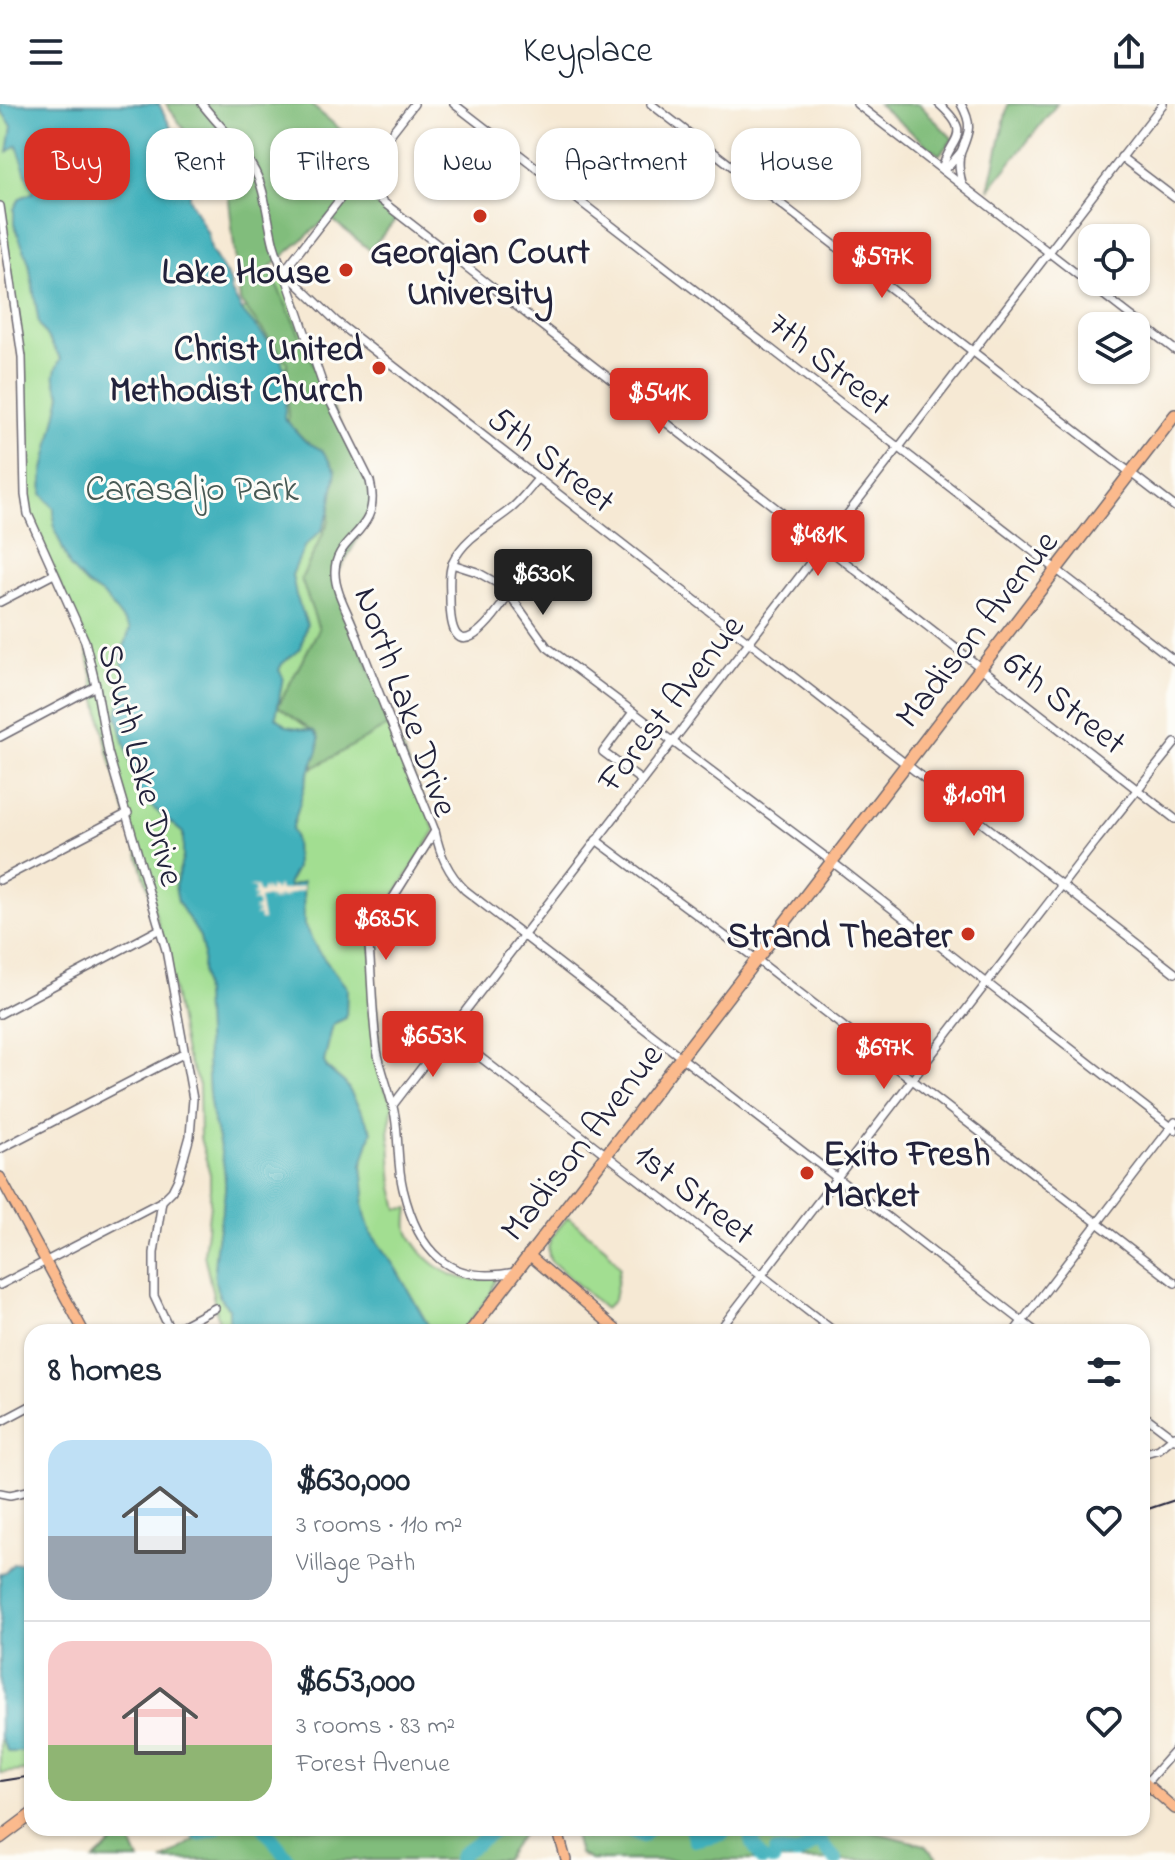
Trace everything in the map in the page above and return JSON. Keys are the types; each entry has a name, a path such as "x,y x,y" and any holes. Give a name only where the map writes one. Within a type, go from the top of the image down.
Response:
{"highway":[{"name":"Madison Avenue","path":"476,1324 1175,415"},
{"path":"0,1838 24,1820"}],"main road":[{"path":"0,1177 80,1324"},
{"path":"528,1254 610,1324"},
{"path":"1150,1787 1175,1809"},
{"path":"559,1836 566,1860"}],"street":[{"name":"North Lake Drive","path":"202,104 257,175 274,253 284,271 325,391 358,452 374,496 373,510 340,555 335,575 435,831 388,903 371,933 369,946 377,1052 393,1105 402,1188 416,1224 443,1264 467,1275 515,1272"},
{"path":"396,128 414,104"},
{"name":"7th Street","path":"454,104 1175,661"},
{"path":"651,104 1175,507"},
{"path":"857,104 1175,350"},
{"path":"939,104 954,120 958,133 942,169"},
{"path":"942,169 949,166 960,153 969,135 967,114 961,104"},
{"name":"Forest Avenue","path":"393,1105 1163,104"},
{"path":"960,153 962,184"},
{"path":"1121,157 1175,198"},
{"path":"284,271 341,200"},
{"name":"6th Street","path":"380,200 1175,819"},
{"name":"South Lake Drive","path":"0,206 22,357 25,495 33,528 85,641 108,752 160,929 193,1099 193,1120 178,1179 162,1201 152,1277 154,1296 167,1324"},
{"name":"5th Street","path":"284,271 337,322 1175,973"},
{"path":"510,593 493,619 476,634 469,639 460,638 455,633 450,620 452,564 473,537 514,506 538,479"},
{"path":"452,564 477,572 510,593 533,631 547,647 1174,1126 1020,1324"},
{"path":"0,602 54,574"},
{"path":"0,737 96,686"},
{"path":"633,712 603,752 642,781"},
{"path":"724,1324 1175,743"},
{"path":"0,880 128,813"},
{"path":"435,831 439,852 452,877 465,890 1026,1324"},
{"path":"596,840 756,959 1175,1283"},
{"path":"0,1014 160,929"},
{"name":"1st Street","path":"449,1033 824,1324"},
{"path":"0,1149 185,1053"},
{"path":"0,1285 162,1201"},
{"path":"186,1324 215,1308"},
{"path":"0,1422 24,1409"},
{"path":"1150,1420 1174,1438 1150,1452"},
{"path":"0,1493 10,1495 24,1492"},
{"path":"1150,1776 1175,1750"}],"green space":[{"name":"Carasaljo Park","path":"0,104 159,104 171,128 146,128 146,200 190,200 242,311 284,271 325,391 335,575 435,831 371,933 382,1083 393,1105 389,1128 393,1187 398,1209 409,1208 409,1233 435,1265 472,1280 497,1273 491,1293 468,1324 219,1324 204,1254 210,1174 200,1138 199,1085 185,1053 166,950 108,752 85,641 28,514 22,357 0,206"},
{"path":"166,104 310,104 339,128 270,128 270,200 371,200 397,218 370,250 329,217 269,268 369,486 372,515 334,579 391,724 313,768 317,734 278,706 319,629 301,579 329,521 331,468 288,423 287,362 240,301 229,200 254,200 254,128 183,128"},
{"path":"878,104 919,104 953,139 939,155"},
{"path":"1008,104 1057,104 989,190"},
{"path":"568,1217 606,1248 620,1267 614,1300 605,1309 551,1261 549,1243"},
{"path":"0,1736 24,1744 24,1771 0,1773"},
{"path":"120,1836 128,1836 139,1860 94,1860"},
{"path":"521,1836 504,1860 163,1860 197,1838"},
{"path":"574,1836 890,1836 925,1845 939,1860 591,1860 579,1854"}],"water":[{"name":"Carasaljo Park","path":"0,104 159,104 171,128 146,128 146,200 190,200 208,234 211,250 230,281 231,291 243,312 276,350 285,369 287,390 284,418 305,441 322,450 336,471 329,513 322,530 304,547 292,575 307,624 301,648 279,670 283,677 276,717 287,726 314,731 319,738 318,751 292,830 296,868 288,883 289,887 303,882 304,925 318,951 347,988 346,1018 333,1024 324,1062 346,1084 372,1131 362,1165 366,1218 371,1233 395,1267 427,1324 229,1324 229,1308 220,1298 214,1269 225,1178 209,1093 203,952 200,937 178,902 175,886 183,857 183,833 140,797 117,716 125,676 121,656 130,629 104,596 87,585 70,567 54,527 54,508 42,494 43,474 61,395 55,377 61,359 39,324 29,263 14,224 14,209 24,196 24,200 130,200 130,128 24,128 24,169 17,145 8,152 12,126"},
{"path":"24,1563 24,1752 8,1752 0,1737 0,1574 13,1564"}],"pier":[{"path":"274,885 276,891 278,885 280,891 303,886 303,890 287,895 288,900 286,895 284,900 281,896 281,901 277,897 277,902 274,897 274,902 270,897 270,903 268,897 259,899 263,920 260,920 259,915 254,916 259,912 253,912 258,910 253,909 258,907 257,901 251,902 256,898 251,899 256,897 250,894 255,893 254,888 248,888 257,886 261,893 263,887 265,893 265,887 269,892 268,886 270,892 270,886 275,891"}],"waterway":[{"path":"270,1836 289,1860"},
{"path":"459,1860 461,1855 487,1836"},
{"path":"693,1836 694,1840 713,1836"},
{"path":"755,1836 751,1840 762,1860"},
{"path":"773,1860 776,1852 798,1854 819,1840 836,1860"}],"railway":[{"path":"1150,1508 1175,1500"},
{"path":"0,1781 24,1777"}],"place":[{"name":"Georgian Court University","path":"480,216"},
{"name":"Lake House","path":"346,270"},
{"name":"Christ United Methodist Church","path":"379,368"},
{"name":"Strand Theater","path":"968,934"},
{"name":"Exito Fresh Market","path":"807,1173"}]}
